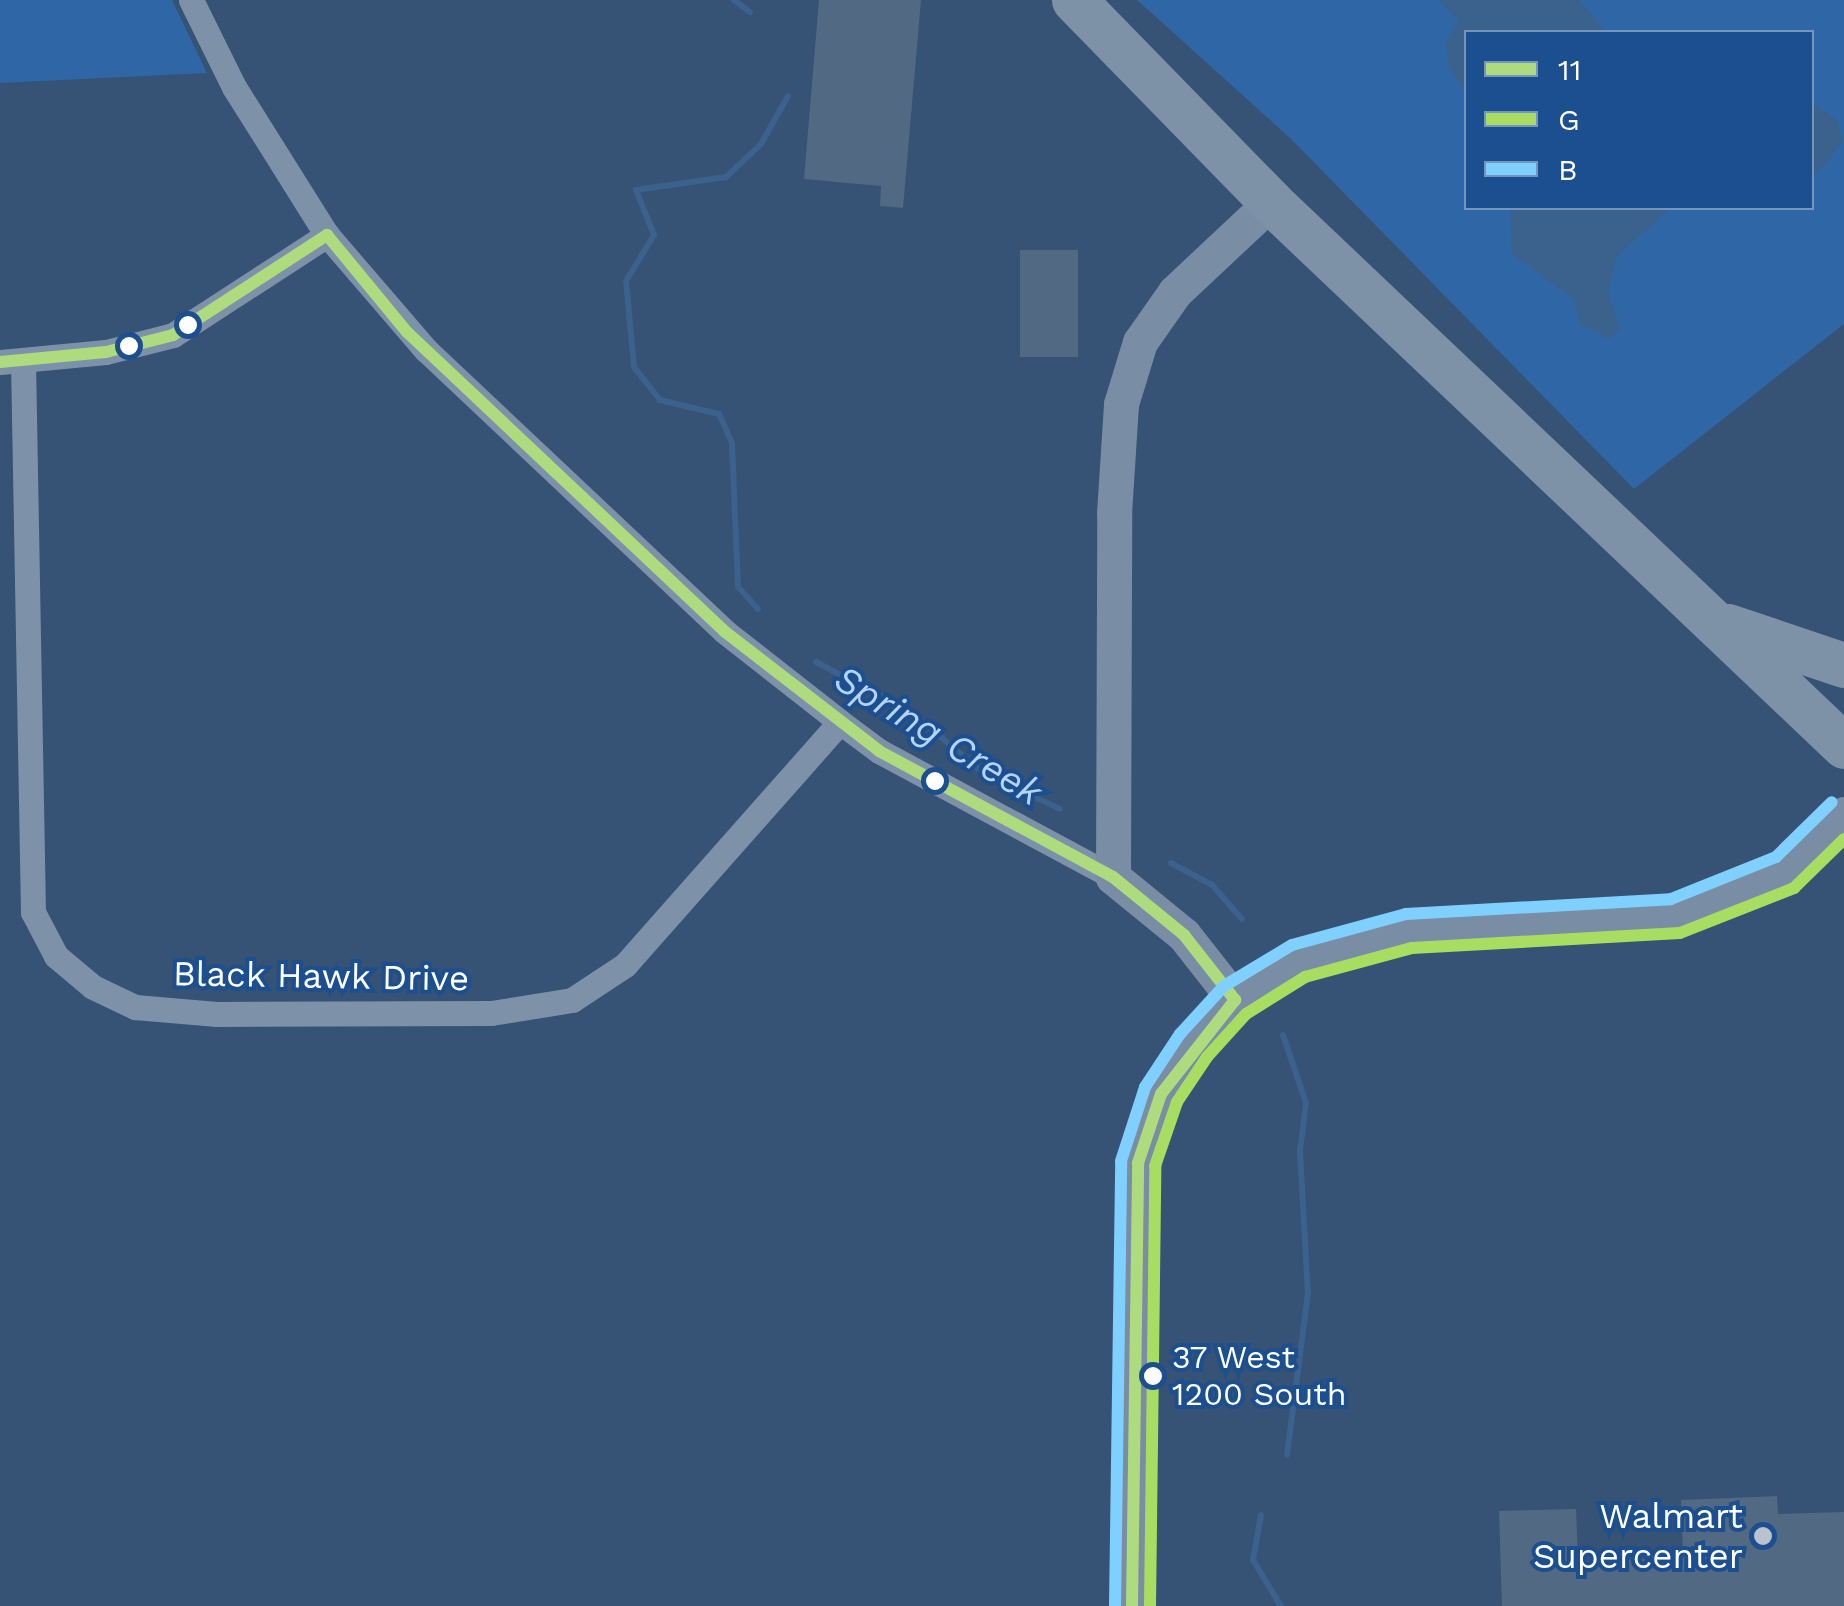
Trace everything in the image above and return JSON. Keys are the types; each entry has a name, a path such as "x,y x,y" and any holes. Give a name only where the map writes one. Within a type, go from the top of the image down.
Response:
{"highway":[{"path":"1074,0 1271,202 1844,746"},
{"path":"1708,619 1844,665"}],"main road":[{"path":"1235,1000 1184,935 1113,877 1121,404 1140,342 1175,292 1271,202"},
{"path":"1132,1606 1133,1238 1138,1162 1161,1094 1235,1000 1298,961 1358,940 1675,916 1786,872 1844,814"}],"street":[{"path":"190,0 234,87 327,235 452,375 724,631 878,751 1113,877"},
{"path":"12,362 173,334 327,235"},
{"name":"Black Hawk Drive","path":"12,362 34,912 56,956 93,987 135,1006 217,1014 490,1013 572,1000 624,965 840,722"}],"shaded area":[{"path":"0,0 172,0 207,73 0,83"},
{"path":"1137,0 1844,0 1844,324 1634,489 1291,139"},
{"path":"1439,0 1579,0 1604,30 1464,30 1464,90 1449,68 1446,41 1459,21"},
{"path":"1814,104 1838,121 1842,143 1814,177"},
{"path":"1511,210 1668,210 1617,256 1608,294 1620,328 1609,339 1580,324 1574,299 1512,254"}],"building":[{"path":"819,0 921,0 903,208 880,206 881,186 804,179"},
{"path":"1020,250 1078,250 1078,357 1020,357"},
{"name":"Walmart Supercenter","path":"1777,1496 1778,1514 1844,1512 1844,1606 1502,1606 1499,1511 1576,1509 1578,1561 1683,1558 1681,1500"}],"waterway":[{"name":"Spring Creek","path":"734,0 750,12"},
{"name":"Spring Creek","path":"758,609 738,587 732,443 719,414 660,400 634,367 626,281 654,235 636,190 726,177 761,144 788,96"},
{"name":"Spring Creek","path":"816,662 911,712 982,772 1060,809"},
{"name":"Spring Creek","path":"1171,863 1212,885 1242,919"},
{"name":"Spring Creek","path":"1283,1035 1306,1103 1300,1151 1308,1293 1287,1455"},
{"name":"Spring Creek","path":"1261,1515 1253,1560 1281,1606"}],"transit line":[{"name":"11","path":"327,235 407,332 724,631 879,751 1113,877 1184,935 1235,1000"},
{"name":"11","path":"0,362 106,352 173,335 327,235"},
{"name":"B","path":"1115,1606 1121,1161 1145,1087 1180,1034 1224,986 1292,945 1406,914 1671,899 1776,857 1832,802"},
{"name":"G","path":"1150,1606 1155,1166 1177,1102 1207,1057 1246,1014 1305,977 1412,948 1680,933 1794,888 1844,839"},
{"name":"11","path":"1132,1606 1138,1163 1161,1094 1235,1000"}],"place":[{"name":"37 West 1200 South","path":"1153,1376"},
{"name":"Walmart Supercenter","path":"1763,1536"}]}
